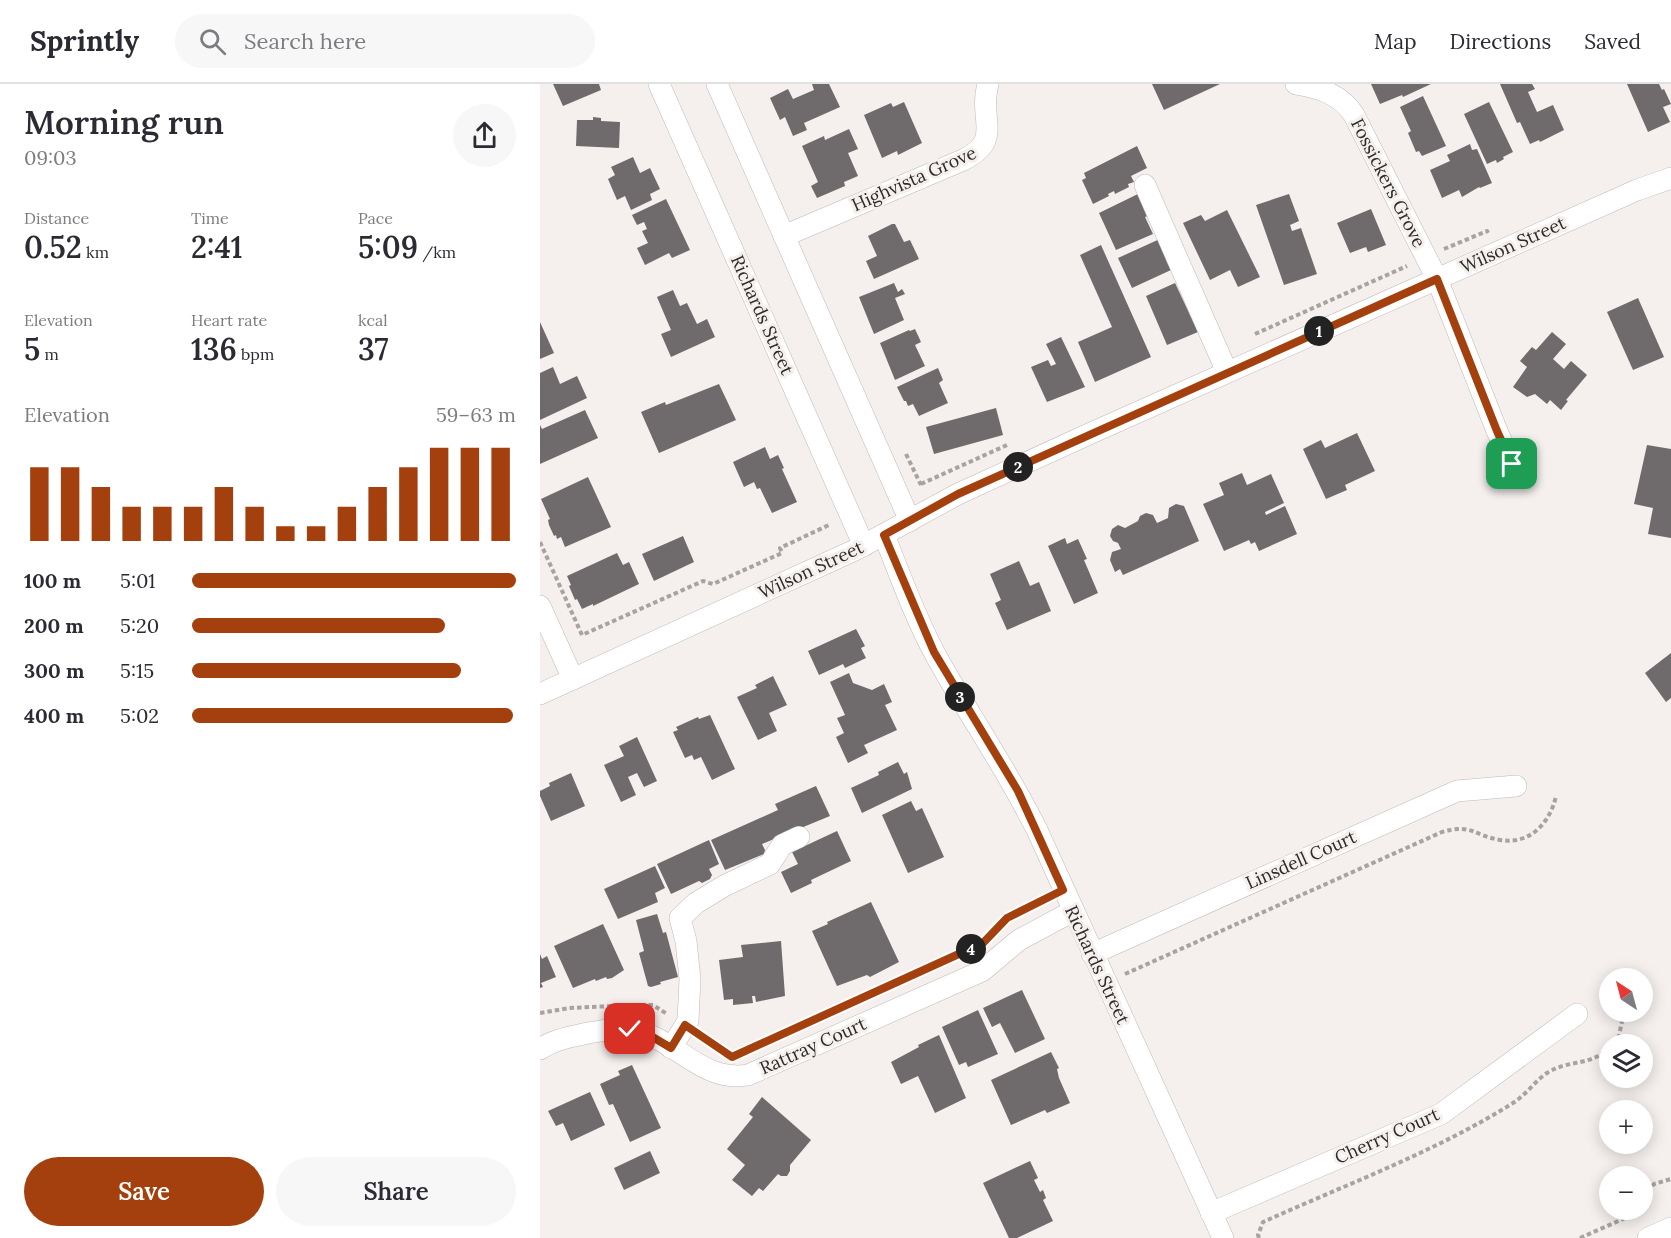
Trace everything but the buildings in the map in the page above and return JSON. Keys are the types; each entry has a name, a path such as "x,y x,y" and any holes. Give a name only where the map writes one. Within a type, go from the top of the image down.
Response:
{"street":[{"name":"Richards Street","path":"659,84 864,546"},
{"path":"717,84 910,521"},
{"name":"Highvista Grove","path":"784,236 963,160 981,150 987,141 984,104 988,84"},
{"name":"Fossickers Grove","path":"1296,84 1332,95 1351,109 1437,279 1512,464"},
{"name":"Wilson Street","path":"540,694 864,546 958,494 1637,190 1671,178"},
{"path":"1145,185 1227,372"},
{"name":"Richards Street","path":"884,535 934,652 1018,791 1223,1238"},
{"path":"540,606 573,679"},
{"name":"Linsdell Court","path":"1092,954 1457,790 1516,786"},
{"path":"671,1048 688,1021 690,979 686,941 680,918 696,903 724,886 770,864 782,845 800,837"},
{"name":"Rattray Court","path":"540,1049 565,1038 622,1028 646,1033 714,1072 734,1077 748,1075 982,971 1019,940 1073,911"},
{"name":"Cherry Court","path":"1211,1213 1441,1114 1577,1014"},
{"path":"1648,1238 1671,1228"}],"path":[{"path":"540,542 582,635 704,581 713,584 782,552"},
{"path":"1105,982 1442,832 1461,828 1501,840 1522,839 1542,826 1553,810 1556,796"},
{"path":"999,926 1007,918 1063,890"},
{"path":"792,1030 983,943"},
{"path":"540,1013 569,1008 653,1005 723,1050"},
{"path":"1653,1185 1671,1179"},
{"path":"1580,1238 1621,1220"}],"route":[{"path":"630,1029 646,1033 671,1048 685,1025 732,1057 983,943 1007,918 1063,890 1018,791 934,652 884,535 958,494 1437,279 1512,464"}]}
